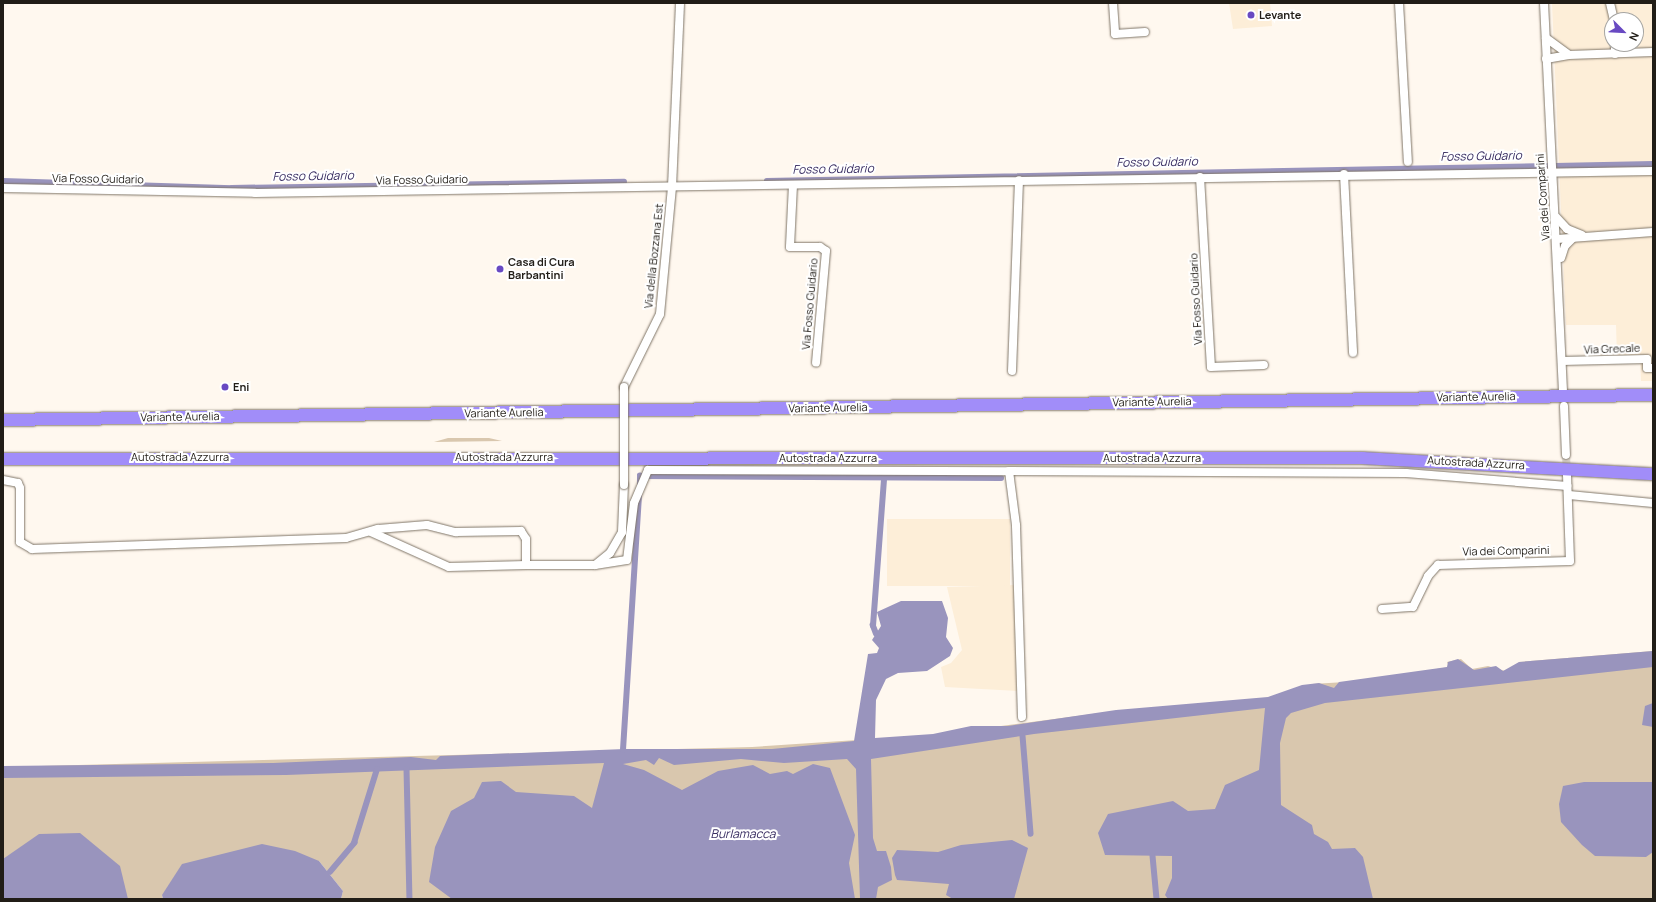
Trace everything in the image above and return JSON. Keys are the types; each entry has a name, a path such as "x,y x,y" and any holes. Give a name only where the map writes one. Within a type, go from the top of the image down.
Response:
{"highway":[{"name":"Variante Aurelia","path":"3,420 1653,395"},
{"name":"Variante Aurelia","path":"3,426 1653,402"},
{"name":"Autostrada Azzurra","path":"3,452 1362,451 1653,466"},
{"name":"Autostrada Azzurra","path":"3,459 1363,458 1653,474"}],"street":[{"name":"Via della Bozzana Est","path":"595,565 610,553 622,532 624,485 624,387 660,314 672,187 680,3"},
{"path":"1113,3 1115,34 1144,32"},
{"path":"1400,3 1408,162"},
{"name":"Via dei Comparini","path":"1544,3 1557,235 1563,390"},
{"path":"1546,38 1569,54"},
{"path":"1546,59 1569,54 1653,52"},
{"name":"Via Fosso Guidario","path":"3,188 255,193 793,185 1344,174 1653,171"},
{"path":"1344,174 1353,354"},
{"name":"Via Fosso Guidario","path":"1200,177 1211,367 1264,365"},
{"path":"1012,371 1018,180"},
{"name":"Via Fosso Guidario","path":"793,185 790,247 820,247 826,251 816,363"},
{"path":"1556,217 1568,230 1582,235"},
{"path":"1557,235 1568,230"},
{"path":"1558,265 1565,246 1573,238 1582,235 1653,232"},
{"path":"1557,235 1573,238"},
{"name":"Via Grecale","path":"1562,361 1646,359 1647,368 1653,368"},
{"path":"1564,406 1566,455"},
{"path":"1009,471 1016,525 1022,717"},
{"path":"370,532 449,567 595,565 627,560 639,490 644,475 1009,471 1406,473 1568,491 1653,503"},
{"name":"Via dei Comparini","path":"1382,609 1413,607 1430,573 1438,564 1570,561 1567,474"},
{"path":"3,480 18,483 20,488 20,542 32,549 346,538 370,532 427,525 456,532 516,530 526,539 526,566"}],"shaded area":[{"name":"Levante","path":"1229,3 1270,3 1272,26 1233,29"},
{"path":"1552,3 1653,3 1653,381 1641,381 1640,358 1617,357 1616,325 1566,325"},
{"path":"448,438 489,438 502,441 434,442"},
{"path":"887,519 1010,519 1010,586 887,586"},
{"path":"1016,585 1020,691 945,687 941,667 951,663 962,650 947,587"},
{"path":"1653,651 1653,899 341,899 343,891 319,861 162,895 163,899 3,899 3,767 752,747 933,735 1108,712 1279,697 1312,684 1362,681 1449,667 1447,662 1461,659 1472,669 1488,666 1505,671 1517,667 1519,662"}],"water":[{"name":"Burlamacca","path":"901,601 942,601 948,618 946,637 953,648 950,656 927,671 898,673 886,679 876,700 875,738 933,734 971,726 1008,726 1116,710 1268,697 1302,685 1319,683 1334,688 1339,682 1447,667 1448,662 1458,659 1474,670 1496,666 1503,671 1519,662 1653,651 1653,667 1325,703 1291,713 1286,718 1280,743 1281,805 1312,825 1314,834 1328,842 1332,849 1355,848 1363,857 1373,899 1168,899 1165,895 1172,878 1172,856 1105,855 1098,833 1108,814 1173,801 1188,811 1215,809 1225,785 1259,770 1265,708 1034,734 871,759 873,838 877,851 886,851 891,867 892,880 878,887 876,899 860,899 856,769 847,759 784,763 741,759 674,765 659,758 654,765 646,760 623,764 644,770 682,790 718,771 753,765 770,774 787,771 793,774 813,764 830,768 855,835 849,863 855,899 452,899 429,882 435,847 451,811 474,798 482,782 501,781 516,792 574,796 592,808 604,763 286,775 3,778 3,766 273,763 411,757 436,760 440,756 625,749 772,749 854,741 868,654 877,653 879,648 872,640 881,626 877,612"},
{"path":"1653,703 1653,727 1642,725 1645,706"},
{"path":"1584,782 1653,782 1653,852 1646,857 1595,856 1582,845 1561,822 1559,804 1563,786"},
{"path":"80,833 120,866 128,899 3,899 3,859 39,834"},
{"path":"1012,840 1028,848 1014,899 953,899 946,895 949,884 897,880 895,875 892,858 897,850 938,852 961,845"},
{"path":"262,844 295,851 319,861 343,891 341,899 163,899 162,895 182,864"}],"waterway":[{"name":"Fosso Guidario","path":"1555,166 1653,164"},
{"name":"Fosso Guidario","path":"767,181 1548,166"},
{"name":"Fosso Guidario","path":"3,181 232,188 624,182"},
{"path":"640,485 640,476 1001,478"},
{"path":"876,634 873,626 884,479"},
{"path":"623,750 639,495"},
{"path":"1023,736 1031,834"},
{"path":"330,872 354,843 377,769"},
{"path":"407,769 410,899"},
{"path":"1153,856 1157,899"}],"tunnel":[{"path":"1566,455 1567,474"}],"place":[{"name":"Levante","path":"1251,15"},
{"name":"Casa di Cura Barbantini","path":"500,269"},
{"name":"Eni","path":"225,387"}]}
